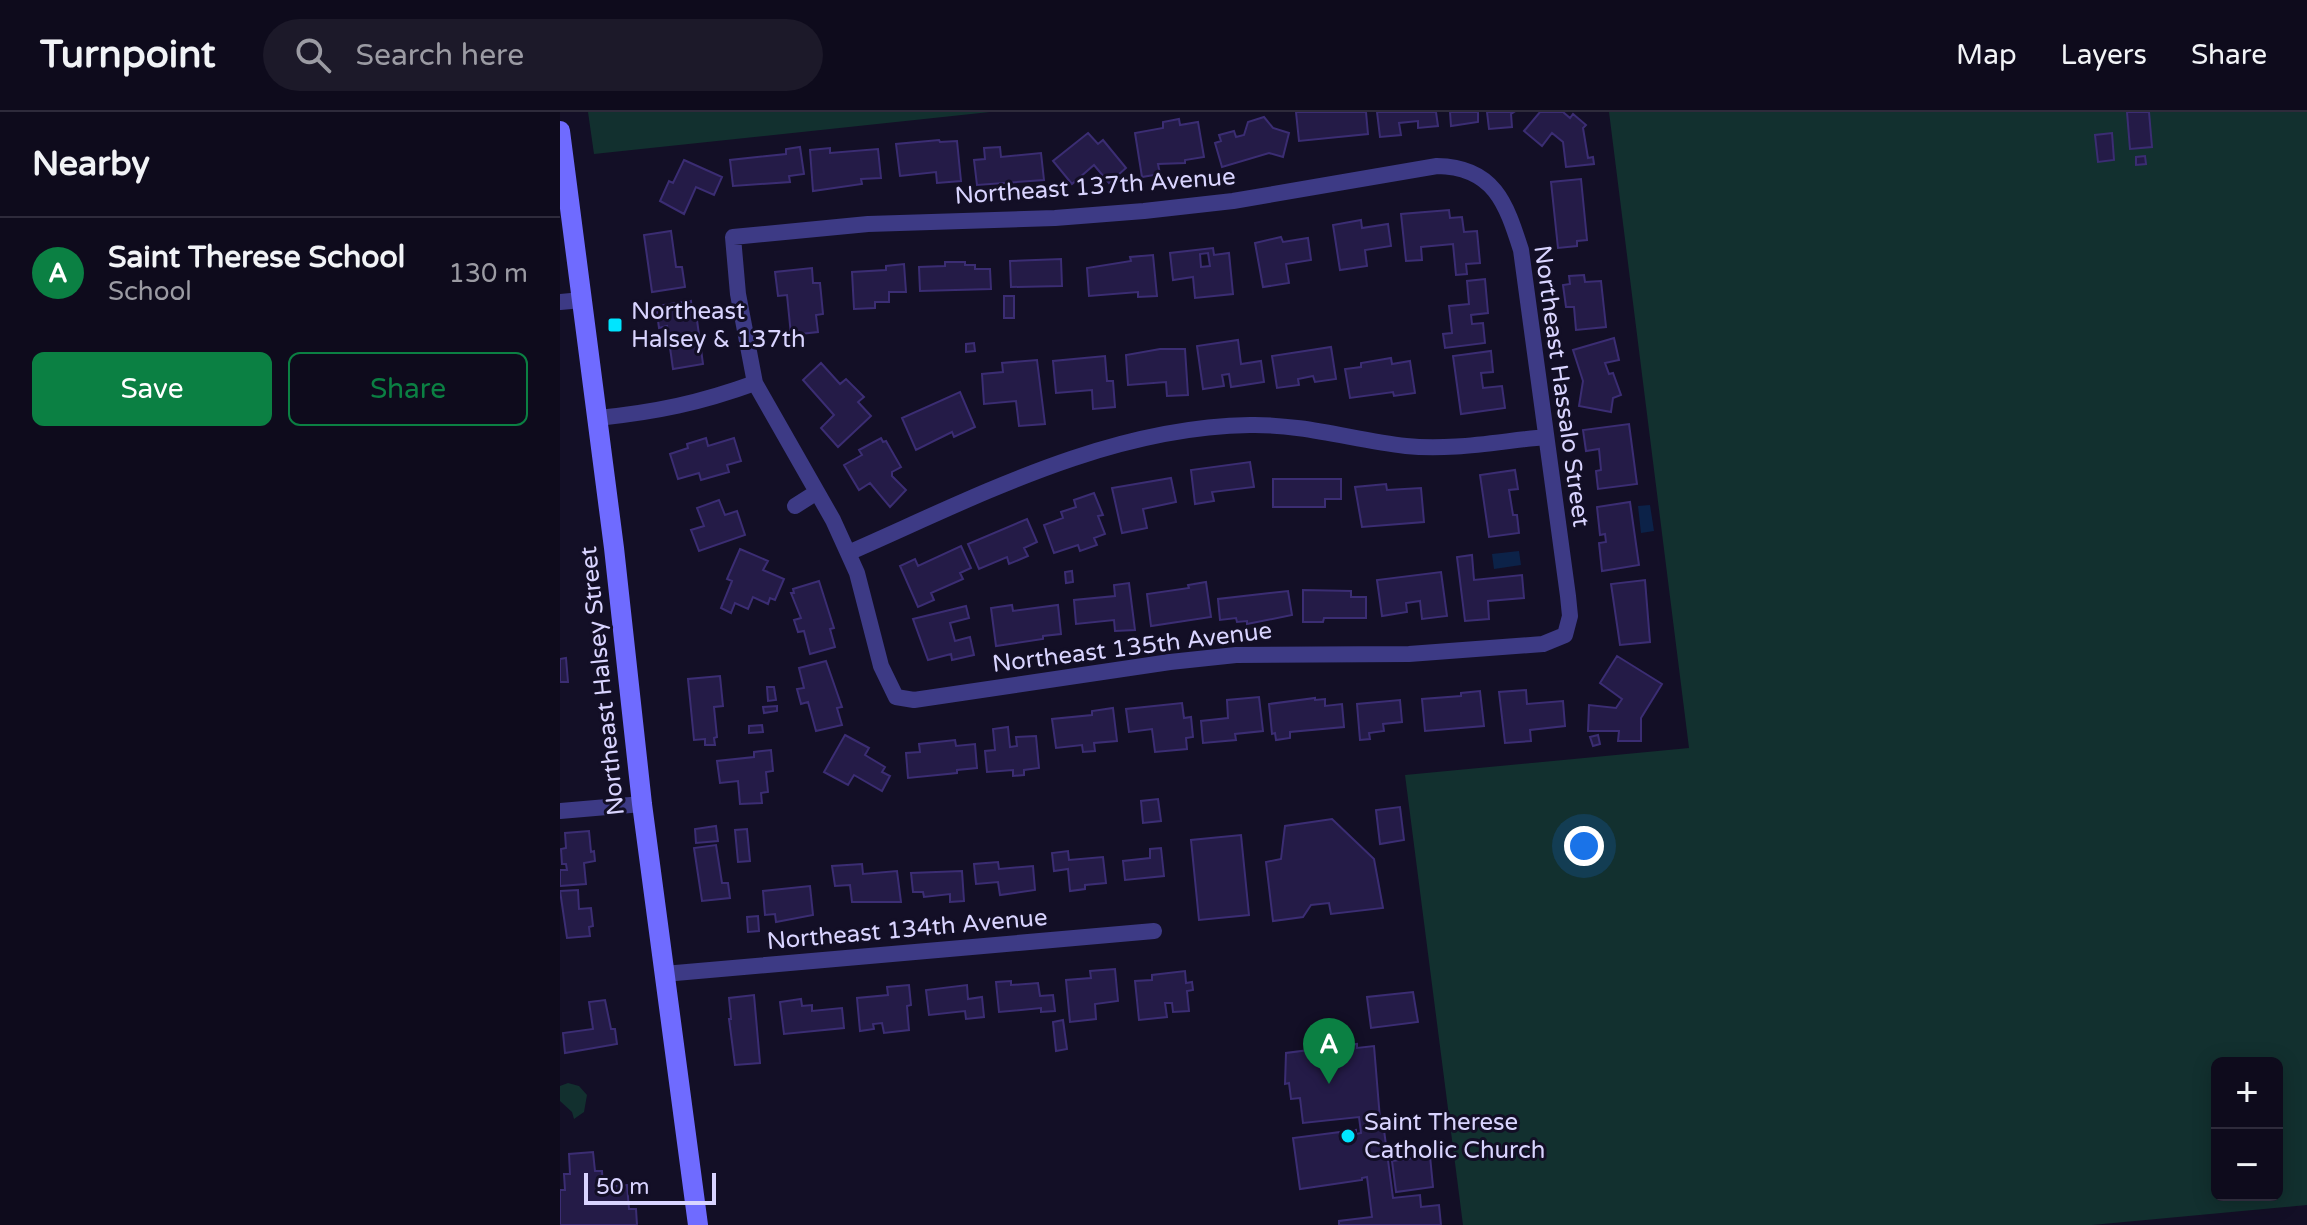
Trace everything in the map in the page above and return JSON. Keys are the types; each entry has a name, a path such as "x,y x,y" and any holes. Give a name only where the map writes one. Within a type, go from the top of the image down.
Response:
{"main road":[{"name":"Northeast Halsey Street","path":"560,131 598,418 642,804 698,1225"}],"street":[{"name":"Northeast 137th Avenue","path":"755,383 738,294 733,237 868,224 1055,218 1144,211 1207,205 1437,166 1459,168"},
{"name":"Northeast Hassalo Street","path":"1459,168 1488,181 1510,216 1521,250 1570,616 1565,635"},
{"path":"560,302 582,300"},
{"path":"598,418 688,405 755,383 848,553 1046,467 1106,447 1158,436 1251,425 1294,427 1407,446 1435,447 1546,437"},
{"path":"795,506 817,492"},
{"name":"Northeast 135th Avenue","path":"848,553 857,573 881,666 896,697 914,700 1236,655 1409,654 1543,644 1565,635"},
{"path":"560,811 642,804"},
{"name":"Northeast 134th Avenue","path":"664,974 1154,931"}],"green space":[{"path":"588,112 990,112 594,154"},
{"path":"1609,112 2307,112 2307,1205 2092,1225 1463,1225 1405,775 1689,748"},
{"path":"568,1083 579,1086 587,1095 584,1112 574,1119 572,1112 560,1101 560,1086"}],"water":[{"path":"1650,505 1654,531 1641,533 1638,506"},
{"path":"1519,551 1521,565 1494,569 1492,554"}],"building":[{"path":"1296,112 1366,112 1368,134 1299,141"},
{"path":"1377,112 1436,112 1438,126 1418,128 1418,121 1399,123 1401,135 1380,137"},
{"path":"1450,112 1478,112 1478,122 1451,126"},
{"path":"1487,112 1514,112 1511,114 1512,127 1489,129"},
{"path":"1540,112 1563,112 1570,118 1573,114 1586,125 1583,128 1588,158 1593,157 1594,164 1566,167 1563,142 1552,133 1542,146 1524,131"},
{"path":"2127,112 2149,112 2152,147 2130,149"},
{"path":"1264,117 1273,128 1289,133 1283,157 1269,153 1222,167 1215,143 1221,141 1219,135 1234,131 1236,137 1244,135 1248,122"},
{"path":"1179,119 1180,125 1198,122 1204,157 1185,160 1185,163 1158,164 1160,174 1142,177 1135,133 1163,128 1163,122"},
{"path":"1088,133 1098,144 1103,140 1126,168 1109,183 1094,165 1072,184 1053,161"},
{"path":"2112,133 2114,160 2098,162 2095,135"},
{"path":"957,141 961,181 937,183 936,172 900,176 896,144"},
{"path":"800,147 804,174 789,176 790,182 733,186 730,160 786,154 786,149"},
{"path":"1000,147 1001,157 1041,153 1044,180 977,185 974,160 985,159 984,148"},
{"path":"830,148 830,153 878,149 881,178 861,179 862,184 813,191 810,150"},
{"path":"2145,156 2146,164 2136,165 2136,157"},
{"path":"684,160 722,177 714,195 696,187 684,214 660,201"},
{"path":"1581,179 1587,240 1577,241 1577,246 1558,248 1551,182"},
{"path":"1449,210 1450,218 1462,217 1464,232 1477,231 1480,263 1466,264 1467,274 1456,275 1453,244 1421,247 1422,260 1406,261 1401,214"},
{"path":"1361,220 1362,228 1388,224 1391,246 1365,250 1367,266 1340,270 1333,225"},
{"path":"671,231 676,267 682,267 685,287 652,292 644,235"},
{"path":"1281,237 1283,242 1308,238 1311,260 1286,264 1289,283 1263,287 1255,243"},
{"path":"1213,248 1214,255 1229,253 1233,294 1195,298 1193,277 1173,280 1170,253","holes":["1208,253 1210,266 1201,267 1200,254"]},
{"path":"1153,255 1157,296 1138,297 1138,292 1089,296 1087,268 1131,261 1130,257"},
{"path":"1061,259 1062,286 1011,287 1010,261"},
{"path":"945,262 965,262 965,265 975,265 975,269 990,269 991,289 920,291 919,267 945,266"},
{"path":"904,264 906,292 889,292 889,302 875,302 875,308 854,309 852,272 886,270 886,266"},
{"path":"812,268 813,283 820,283 823,314 816,315 818,332 791,335 787,295 778,296 775,272"},
{"path":"1584,275 1585,282 1601,281 1606,327 1576,330 1574,307 1566,307 1563,285 1570,284 1569,276"},
{"path":"1485,279 1488,313 1471,315 1472,324 1483,323 1485,343 1445,348 1443,334 1452,333 1449,306 1469,304 1467,281"},
{"path":"1004,296 1014,296 1014,318 1004,318"},
{"path":"691,301 703,364 673,369 667,326 659,328 656,306"},
{"path":"1614,338 1619,360 1605,363 1609,374 1613,373 1621,395 1613,398 1611,412 1579,406 1583,381 1573,350"},
{"path":"1238,340 1241,364 1261,361 1264,382 1231,387 1229,374 1222,375 1224,386 1203,389 1197,346"},
{"path":"974,343 975,351 966,352 966,344"},
{"path":"1331,347 1336,379 1315,382 1313,376 1298,379 1299,385 1277,388 1272,356"},
{"path":"1160,349 1185,349 1188,395 1167,396 1166,382 1128,385 1126,355"},
{"path":"1491,351 1493,372 1481,373 1483,388 1502,386 1505,408 1461,414 1453,356"},
{"path":"1105,356 1107,381 1113,381 1115,407 1093,409 1092,390 1056,393 1053,361"},
{"path":"1391,358 1392,364 1410,361 1415,393 1394,396 1393,392 1350,398 1345,369"},
{"path":"1037,360 1045,424 1019,426 1016,401 984,404 982,374 1003,372 1002,363"},
{"path":"821,363 840,384 846,379 864,397 858,402 871,416 838,447 821,428 834,415 803,380"},
{"path":"960,392 975,427 954,437 952,432 916,450 902,418"},
{"path":"1629,424 1637,484 1598,489 1596,471 1601,470 1599,449 1586,451 1583,430"},
{"path":"706,438 708,446 734,438 741,461 727,465 729,472 701,480 699,473 678,479 670,454"},
{"path":"881,438 883,442 886,441 901,467 892,472 892,476 906,490 890,507 870,483 859,490 844,465 862,455 859,450"},
{"path":"1250,462 1254,487 1212,492 1214,501 1195,504 1191,470"},
{"path":"1515,470 1518,489 1509,490 1519,533 1489,537 1480,475"},
{"path":"1171,478 1176,502 1143,509 1147,528 1122,533 1112,488"},
{"path":"1273,479 1341,479 1341,499 1325,499 1325,507 1273,507"},
{"path":"1386,484 1387,490 1421,488 1424,522 1362,527 1355,487"},
{"path":"1094,493 1103,515 1098,516 1105,534 1094,538 1097,545 1080,551 1078,545 1054,553 1044,525 1063,518 1061,512 1076,507 1074,500"},
{"path":"719,500 725,515 737,511 745,535 699,551 691,530 704,526 697,508"},
{"path":"1630,502 1639,565 1602,571 1599,543 1606,542 1605,534 1600,535 1597,507"},
{"path":"1027,519 1037,542 1024,548 1028,556 1009,564 1007,557 979,569 968,544"},
{"path":"961,546 971,568 960,573 963,579 931,593 934,600 918,607 900,566 915,559 918,566"},
{"path":"740,549 768,561 763,570 784,579 775,600 770,598 768,604 753,597 748,609 735,603 731,613 721,608 732,581 727,579"},
{"path":"1472,555 1474,580 1522,575 1524,598 1488,601 1489,619 1465,621 1457,557"},
{"path":"1072,571 1073,582 1066,583 1065,572"},
{"path":"1441,572 1447,616 1422,619 1420,601 1406,603 1407,612 1382,616 1377,580"},
{"path":"1645,580 1650,642 1620,645 1611,584"},
{"path":"819,581 834,628 830,629 835,647 810,654 804,631 798,632 794,620 801,618 791,593 794,593 793,589"},
{"path":"1206,582 1211,617 1151,626 1147,594 1189,588 1188,585"},
{"path":"1129,583 1135,630 1115,631 1114,620 1076,624 1074,600 1115,596 1114,585"},
{"path":"1303,590 1351,591 1351,597 1366,597 1366,618 1324,618 1323,622 1303,622"},
{"path":"1288,591 1292,615 1247,624 1247,621 1237,622 1236,618 1220,620 1218,599"},
{"path":"1012,605 1013,611 1058,605 1061,634 996,646 991,608"},
{"path":"966,606 969,618 950,623 955,641 970,637 974,655 952,660 951,654 928,660 913,619"},
{"path":"1617,656 1662,684 1641,718 1641,741 1618,741 1619,731 1588,731 1589,705 1616,708 1622,699 1600,683"},
{"path":"566,658 568,682 560,682 560,659"},
{"path":"826,661 842,707 837,708 842,725 816,731 808,702 801,704 797,689 804,688 799,668"},
{"path":"720,676 723,706 714,707 717,737 714,738 715,745 705,745 705,739 694,740 688,679"},
{"path":"767,687 774,687 776,700 768,701"},
{"path":"1526,690 1527,704 1563,701 1565,726 1530,730 1531,741 1505,743 1499,692"},
{"path":"1480,691 1484,726 1425,731 1422,699"},
{"path":"1259,697 1263,731 1235,734 1236,740 1203,743 1201,721 1228,718 1227,700"},
{"path":"1325,699 1325,706 1342,704 1344,727 1290,732 1290,738 1276,740 1275,733 1272,734 1269,704"},
{"path":"1400,700 1402,722 1383,724 1384,731 1369,733 1370,739 1360,740 1357,704"},
{"path":"1182,703 1184,718 1191,717 1193,737 1186,738 1187,749 1155,752 1152,729 1129,732 1126,709"},
{"path":"777,706 777,711 764,713 763,707"},
{"path":"1113,708 1117,741 1094,743 1095,751 1083,752 1082,745 1056,748 1052,719 1092,715 1092,711"},
{"path":"762,725 763,732 749,733 749,726"},
{"path":"1008,727 1010,747 1017,746 1016,737 1036,736 1039,768 1024,770 1024,775 1013,776 1013,770 987,772 985,751 995,750 993,729"},
{"path":"845,735 869,748 865,755 885,767 882,772 890,776 882,791 854,775 848,785 824,772"},
{"path":"1598,735 1600,744 1593,746 1590,737"},
{"path":"955,740 956,746 975,744 977,768 908,778 906,753 920,752 919,744"},
{"path":"771,750 773,771 766,772 768,792 761,793 762,803 740,804 738,781 720,783 717,761 754,757 754,752"},
{"path":"1158,799 1161,821 1143,823 1141,801"},
{"path":"1400,807 1404,840 1380,844 1376,810"},
{"path":"1332,819 1374,859 1383,908 1331,914 1329,903 1311,905 1303,917 1273,921 1266,862 1281,859 1285,826"},
{"path":"716,826 718,841 696,843 695,829"},
{"path":"747,829 750,861 738,862 735,830"},
{"path":"589,831 595,861 584,863 586,884 560,886 560,870 567,870 566,864 562,864 561,849 566,848 565,833"},
{"path":"1241,835 1249,915 1199,920 1191,840"},
{"path":"716,845 722,883 728,883 730,898 702,901 694,848"},
{"path":"1161,848 1164,876 1125,880 1123,861 1150,858 1150,849"},
{"path":"1068,851 1069,860 1103,857 1106,883 1085,885 1085,889 1070,891 1068,869 1054,871 1052,853"},
{"path":"998,862 999,869 1033,866 1035,890 1000,895 998,882 976,884 974,864"},
{"path":"862,864 863,874 897,871 901,902 852,902 850,885 835,886 832,866"},
{"path":"962,871 964,901 950,902 950,894 924,897 923,892 913,892 911,873"},
{"path":"810,886 813,915 776,922 775,914 765,915 763,891"},
{"path":"578,890 579,909 591,908 593,926 589,927 590,936 567,938 560,891"},
{"path":"758,916 759,931 748,932 747,917"},
{"path":"1115,969 1118,1001 1095,1004 1096,1019 1070,1022 1066,980 1091,978 1090,971"},
{"path":"1185,971 1186,983 1192,982 1193,990 1187,991 1189,1011 1173,1012 1172,1003 1165,1003 1167,1017 1139,1020 1135,981 1152,980 1152,975"},
{"path":"1011,981 1011,985 1038,983 1040,996 1053,995 1055,1011 1041,1012 1041,1008 999,1012 996,982"},
{"path":"909,985 909,1030 884,1033 882,1023 873,1024 874,1029 860,1031 857,998 888,995 887,987"},
{"path":"967,985 968,999 982,997 984,1017 966,1019 965,1011 929,1015 926,990"},
{"path":"1413,992 1418,1022 1371,1028 1367,997"},
{"path":"754,995 760,1063 735,1065 729,998"},
{"path":"801,999 802,1006 812,1005 812,1011 842,1008 844,1028 784,1034 780,1002"},
{"path":"605,1000 617,1044 565,1053 563,1033 593,1029 589,1002"},
{"path":"1063,1020 1067,1049 1056,1051 1053,1022"},
{"name":"Saint Therese Catholic Church","path":"1357,1044 1357,1048 1374,1046 1381,1131 1384,1130 1393,1198 1420,1195 1421,1207 1439,1205 1441,1225 1339,1225 1339,1221 1372,1217 1367,1177 1300,1189 1293,1138 1356,1130 1356,1134 1361,1133 1359,1117 1303,1123 1300,1098 1291,1099 1289,1083 1285,1084 1286,1053"},
{"path":"593,1152 595,1171 602,1171 603,1187 627,1185 629,1209 636,1209 637,1225 560,1225 560,1190 565,1190 564,1174 570,1174 569,1154"},
{"path":"1430,1156 1433,1187 1396,1192 1392,1161"}],"place":[{"name":"Northeast Halsey & 137th","path":"615,325"},
{"name":"Saint Therese School","path":"1329,1084"},
{"name":"Saint Therese Catholic Church","path":"1348,1136"}]}
